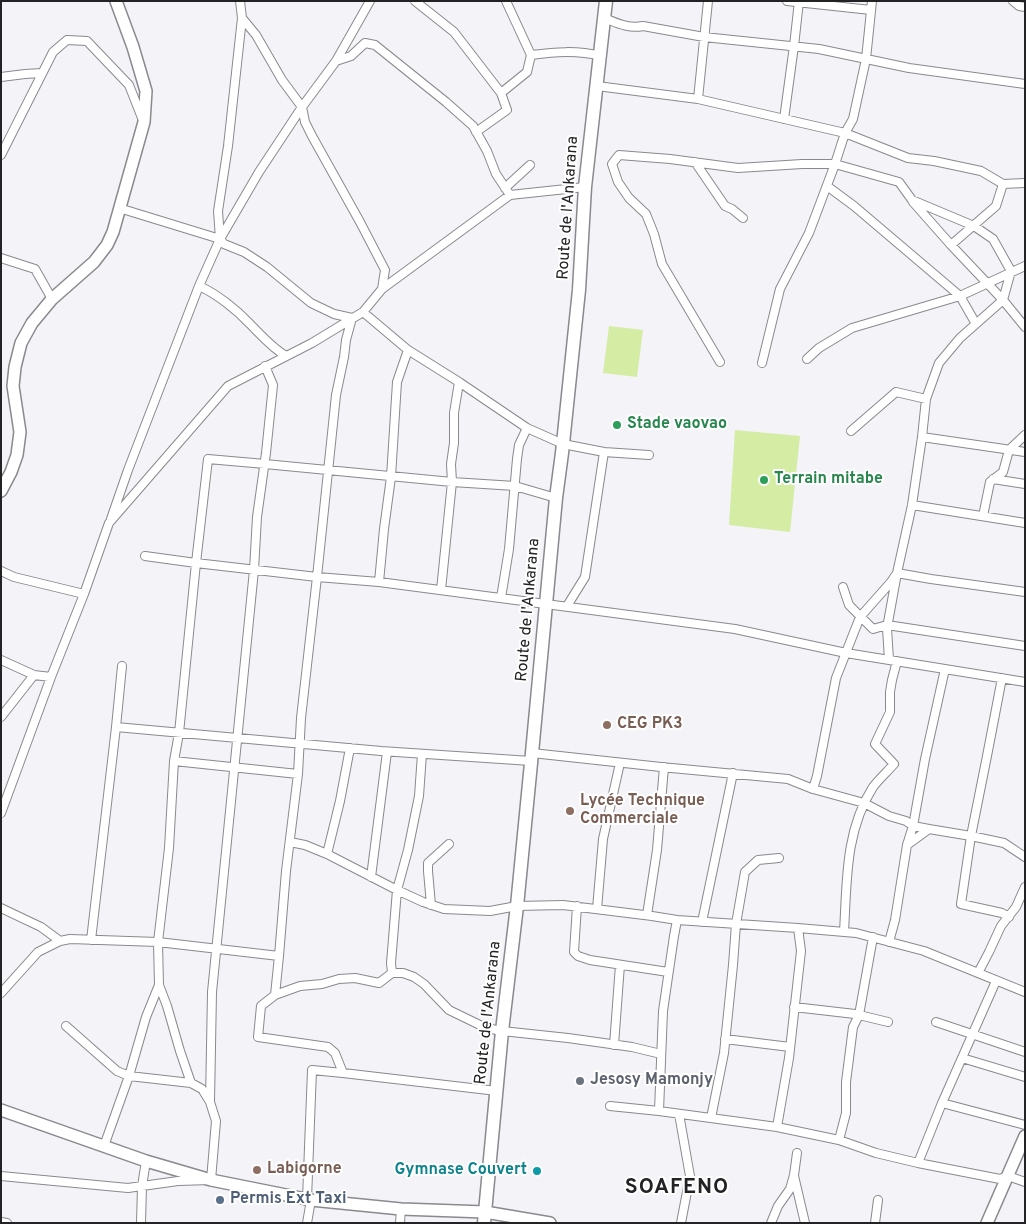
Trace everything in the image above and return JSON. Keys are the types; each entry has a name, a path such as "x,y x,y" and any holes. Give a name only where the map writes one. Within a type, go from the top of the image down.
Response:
{"main road":[{"name":"Route de l'Ankarana","path":"485,1217 502,1032 532,757 556,498 580,290 585,187 606,1"}],"street":[{"path":"1,491 17,455 20,432 13,386 15,366 21,343 32,323 52,299 94,262 106,245 113,232 144,122 146,91 133,47 116,1"},
{"path":"220,239 218,211 228,146 242,18 240,1"},
{"path":"1,813 84,594 128,470 199,286 220,239 259,172 336,61 370,1"},
{"path":"415,1 454,32 501,93 507,110 476,132"},
{"path":"501,93 527,72 531,55 506,1"},
{"path":"698,99 708,1"},
{"path":"787,1 872,10"},
{"path":"762,362 780,289 809,233 835,164 844,132 853,119 866,59 872,1"},
{"path":"1013,1 1019,6 1025,7"},
{"path":"784,119 798,2"},
{"path":"242,18 256,35 282,80 302,108 305,122 312,136 360,222 384,270 382,289"},
{"path":"604,18 624,26 643,26 704,37 819,49 909,68 1025,84"},
{"path":"1,155 53,52 67,40 87,40 128,85 144,122"},
{"path":"336,61 351,56 365,43 375,45 473,126 487,151 496,174 507,192"},
{"path":"531,55 582,52 600,56"},
{"path":"1,77 42,73"},
{"path":"596,86 698,99 844,132 908,158 934,161 981,171 1002,184 1025,183"},
{"path":"720,362 662,264 654,234 646,214 629,198 618,182 612,164 619,155 738,168 835,164 899,182 951,245 988,282 1025,327"},
{"path":"696,162 725,206 743,218"},
{"path":"109,523 228,386 312,343 363,312 382,289 507,192 530,164"},
{"path":"951,245 996,206 1002,184"},
{"path":"827,186 854,206 960,296 976,324"},
{"path":"507,192 585,187"},
{"path":"844,932 849,858 853,830 874,785 894,764 875,744 890,712 893,661 888,625 912,505 926,399 939,363 960,338 1003,300 1011,271 993,240 974,226 912,200"},
{"path":"119,208 220,239 224,244 244,252 267,267 311,303 334,314 352,318"},
{"path":"1,258 35,269 52,299"},
{"path":"807,359 819,348 852,328 960,296 1025,266"},
{"path":"199,286 235,310 263,338 286,356"},
{"path":"363,312 408,350 527,428 563,444 604,452 648,455"},
{"path":"275,995 298,774 301,718 336,395 352,318"},
{"path":"379,582 391,477 397,382 408,350"},
{"path":"210,1102 212,992 215,949 235,767 254,570 257,516 273,385 265,366"},
{"path":"442,590 452,482 451,464 454,443 454,413 459,382"},
{"path":"851,430 896,392 926,399"},
{"path":"502,598 509,549 516,459 519,445 527,428"},
{"path":"983,516 990,482 1003,472 1009,450 1025,435"},
{"path":"922,437 1025,452"},
{"path":"567,606 585,577 604,452"},
{"path":"191,1083 159,985 158,942 168,848 174,761 179,733 208,460 515,486 556,498"},
{"path":"993,479 1025,484"},
{"path":"912,505 1025,523"},
{"path":"146,556 254,570 379,582 735,629 846,653 1025,682"},
{"path":"1,571 14,577 84,594"},
{"path":"898,572 931,579 1025,592"},
{"path":"813,789 836,678 860,617 898,572"},
{"path":"844,587 849,605 873,629 888,625 1025,646"},
{"path":"1,660 34,675 51,677"},
{"path":"91,940 122,666"},
{"path":"889,942 895,920 907,845 913,826 945,670"},
{"path":"1,717 34,675"},
{"path":"1002,678 970,836 961,904 1002,913 1008,917"},
{"path":"116,727 387,752 532,757 620,763 788,779 813,789 864,803 889,816 906,821 913,826 1004,843 1025,857"},
{"path":"327,854 350,748"},
{"path":"371,877 387,752"},
{"path":"392,973 391,963 397,890 410,842 419,796 422,754"},
{"path":"174,761 298,774"},
{"path":"597,909 603,839 620,763"},
{"path":"647,915 657,850 664,767"},
{"path":"702,922 733,773"},
{"path":"907,845 929,829"},
{"path":"290,842 305,845 327,854 397,890 444,909 490,911 517,906 563,905 677,920 856,933 924,951 1025,992"},
{"path":"431,904 428,863 449,844"},
{"path":"711,1118 726,1040 736,924 745,872 758,860 779,858"},
{"path":"978,973 1001,926 1016,907 1025,887"},
{"path":"577,906 574,952 578,956 590,960 668,972"},
{"path":"1,908 41,927 60,941"},
{"path":"659,1111 663,1011 677,920"},
{"path":"777,1127 790,1047 801,951 798,928"},
{"path":"839,1140 846,1113 846,1082 853,1026 858,1015 873,937"},
{"path":"1,993 38,952 60,941 70,939 158,942 279,956"},
{"path":"614,1045 620,965"},
{"path":"343,1073 335,1053 328,1046 258,1037 261,1006 275,995 300,986 355,978 380,982 392,973 402,974 414,977 424,984 449,1010 486,1028 502,1032 568,1038 632,1047 661,1054"},
{"path":"918,1163 996,981"},
{"path":"104,1146 129,1076 146,1017 159,985"},
{"path":"794,1007 858,1015 888,1022"},
{"path":"936,1022 1025,1052"},
{"path":"66,1026 117,1071 129,1076 191,1083 202,1089 210,1102 216,1121 211,1180"},
{"path":"726,1040 790,1047"},
{"path":"962,1058 1025,1077"},
{"path":"307,1223 312,1070 496,1091"},
{"path":"942,1104 1025,1125"},
{"path":"610,1106 777,1127 839,1140 918,1163 1000,1179 1008,1176 1025,1182"},
{"path":"1,1110 146,1161 211,1180 309,1200 550,1223"},
{"path":"679,1114 690,1176 681,1223"},
{"path":"987,1223 1025,1136"},
{"path":"771,1223 778,1206 790,1189 797,1153"},
{"path":"141,1223 142,1186 146,1161"},
{"path":"794,1175 805,1223"},
{"path":"1,1176 128,1188 178,1181 211,1180"},
{"path":"876,1223 878,1200"},
{"path":"400,1223 401,1209"},
{"path":"1,1222 7,1223"}],"green space":[{"path":"609,326 643,330 637,377 603,373"},
{"name":"Terrain mitabe","path":"735,430 800,436 790,532 729,525"}],"place":[{"name":"Stade vaovao","path":"617,425"},
{"name":"Terrain mitabe","path":"764,480"},
{"name":"CEG PK3","path":"607,725"},
{"name":"Lycée Technique Commerciale","path":"570,811"},
{"name":"Jesosy Mamonjy","path":"580,1081"},
{"name":"Labigorne","path":"257,1170"},
{"name":"Gymnase Couvert","path":"537,1171"},
{"name":"Permis Ext Taxi","path":"220,1200"}],"district":[{"name":"SOAFENO","path":"677,1189"}]}
